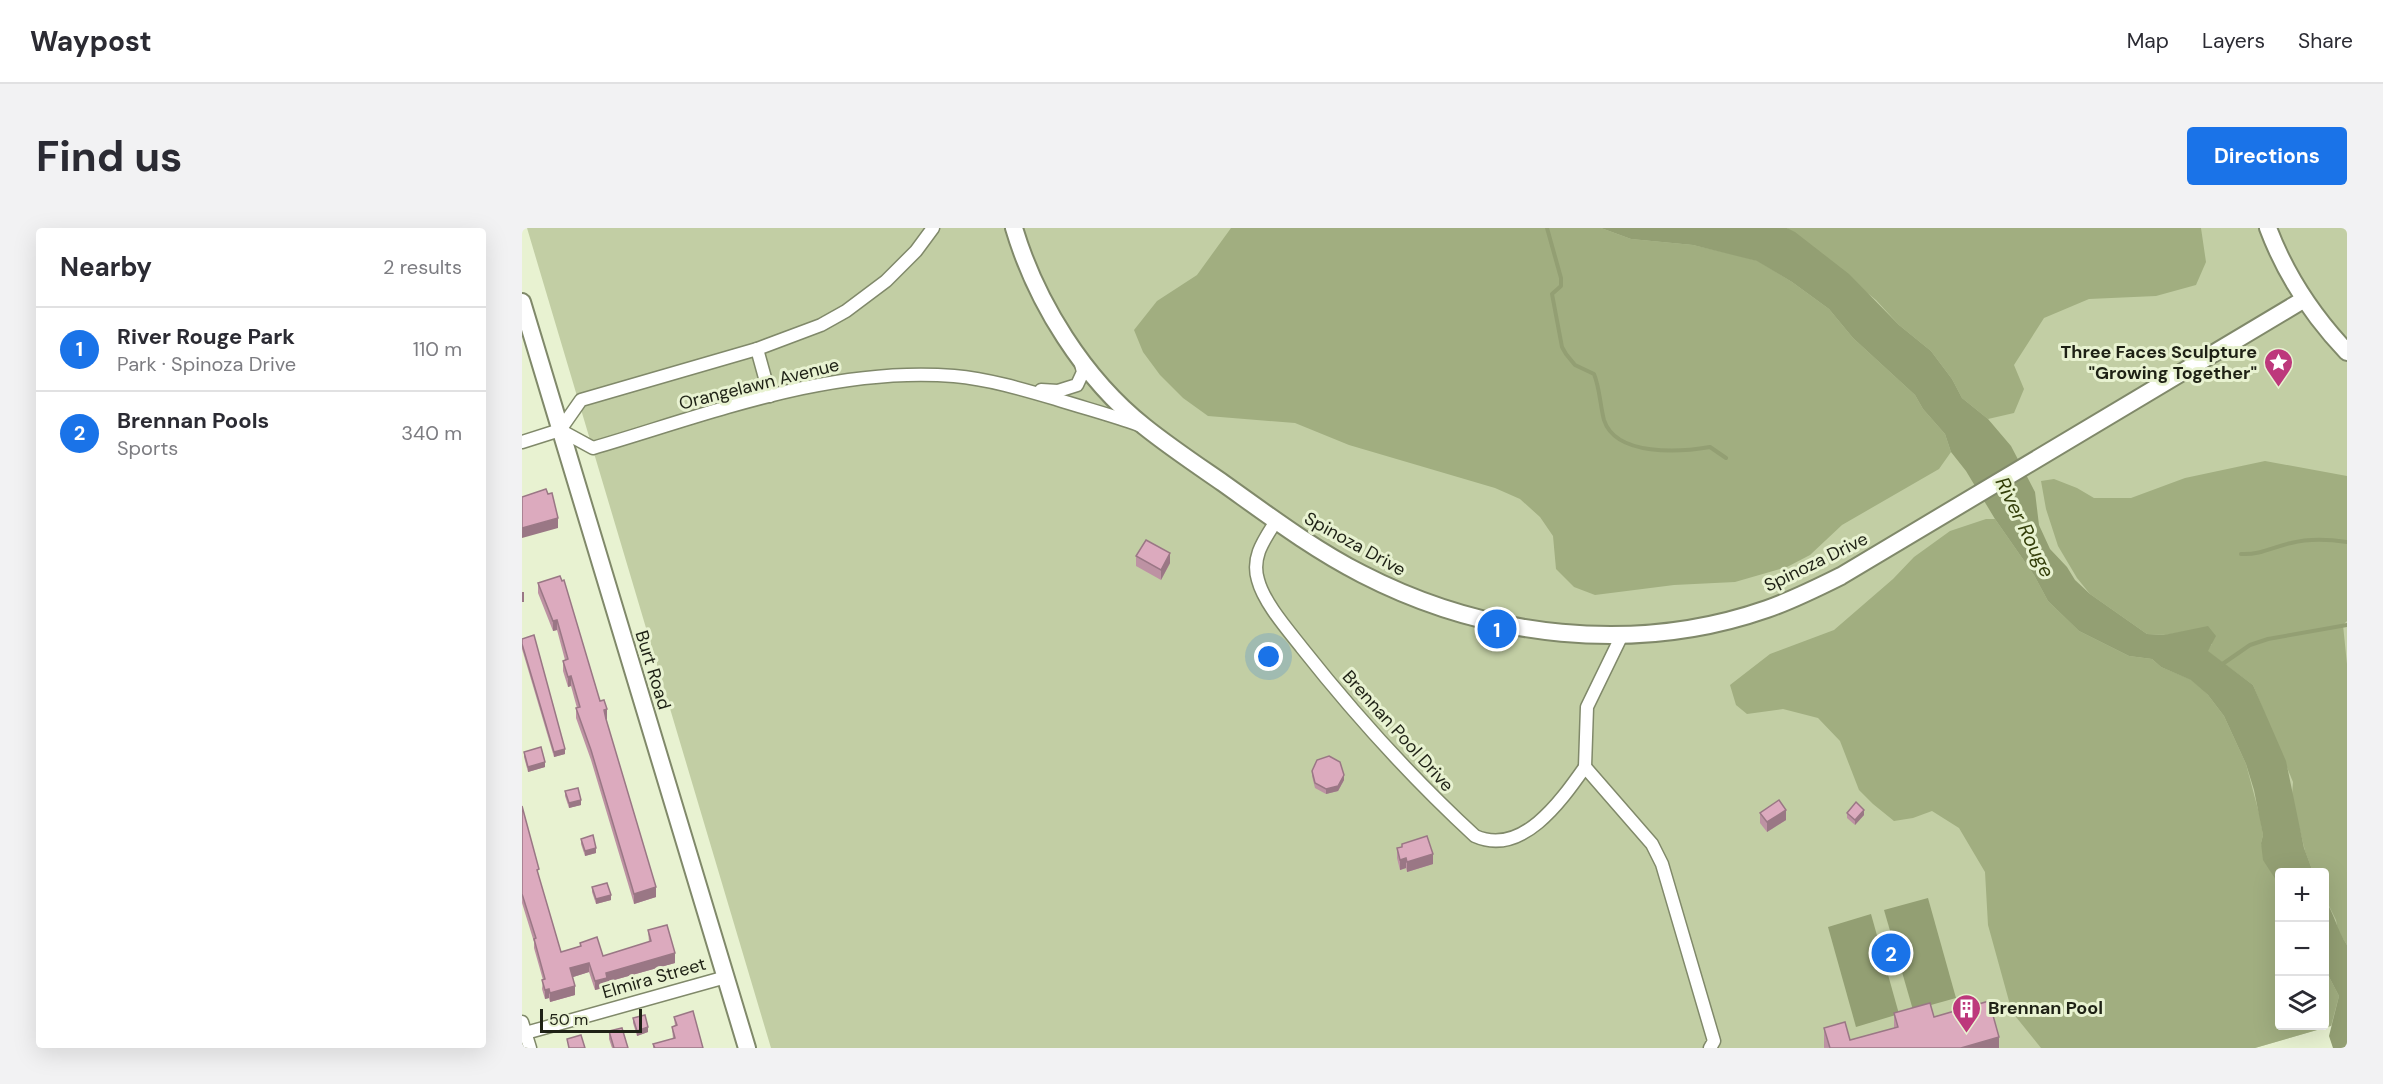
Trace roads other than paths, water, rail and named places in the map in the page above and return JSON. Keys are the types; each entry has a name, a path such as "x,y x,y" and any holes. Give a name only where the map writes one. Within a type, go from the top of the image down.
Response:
{"street":[{"name":"Orangelawn Avenue","path":"933,228 901,266 846,311 802,333 757,349 581,400 560,430 593,448 770,396 846,380 901,375 956,376 1010,386 1058,391 1077,385 1083,372 1080,357"},
{"name":"Spinoza Drive","path":"1014,228 1020,248 1048,310 1080,357 1113,396 1145,428 1276,522 1360,574 1392,589 1460,613 1530,630 1575,635 1622,635 1698,627 1767,609 1841,576 2303,300"},
{"path":"2268,228 2288,274 2303,300 2347,352"},
{"name":"Burt Road","path":"522,302 747,1048"},
{"path":"757,349 770,396"},
{"name":"Orangelawn Avenue","path":"1010,386 1104,412 1145,428"},
{"path":"522,442 560,430"},
{"name":"Brennan Pool Drive","path":"1276,522 1257,556 1256,570 1258,582 1277,615 1326,678 1397,760 1474,836 1485,841 1500,842 1527,831 1561,801 1585,767"},
{"path":"1622,635 1587,707 1585,767 1652,844 1662,864 1714,1041 1710,1048"},
{"name":"Elmira Street","path":"523,1030 726,976"},
{"path":"523,1030 530,1048"}],"water":[{"name":"River Rouge","path":"1601,228 1787,228 1849,274 1899,325 1931,351 1952,379 1962,398 1988,419 2011,446 2035,492 2039,525 2050,549 2067,567 2075,580 2090,594 2147,634 2164,635 2208,626 2216,636 2208,651 2253,685 2286,761 2304,848 2312,868 2275,868 2275,879 2263,860 2261,843 2263,835 2246,764 2224,716 2208,695 2191,680 2161,667 2152,659 2129,656 2079,631 2048,601 2034,575 1995,519 1966,471 1951,452 1945,434 1923,409 1915,395 1853,338 1829,309 1792,282 1757,261 1693,245 1631,239"},
{"path":"1928,898 1956,998 1913,1010 1884,910"},
{"path":"2329,908 2347,945 2347,1048 2333,1048 2329,1036 2339,996 2329,977"},
{"path":"1871,914 1899,1014 1856,1027 1828,927"}],"waterway":[{"path":"1547,228 1561,278 1561,286 1552,294 1562,347 1575,365 1594,374 1604,420 1611,432 1622,441 1635,446 1667,450 1710,447 1726,458"},
{"path":"2241,554 2261,552 2305,540 2347,542"},
{"path":"2221,665 2250,645 2268,639 2347,625"}],"place":[{"name":"Three Faces Sculpture \"Growing Together\"","path":"2278,388"},
{"name":"River Rouge Park","path":"1497,629"},
{"name":"Brennan Pools","path":"1891,953"},
{"name":"Brennan Pool","path":"1967,1034"}]}
